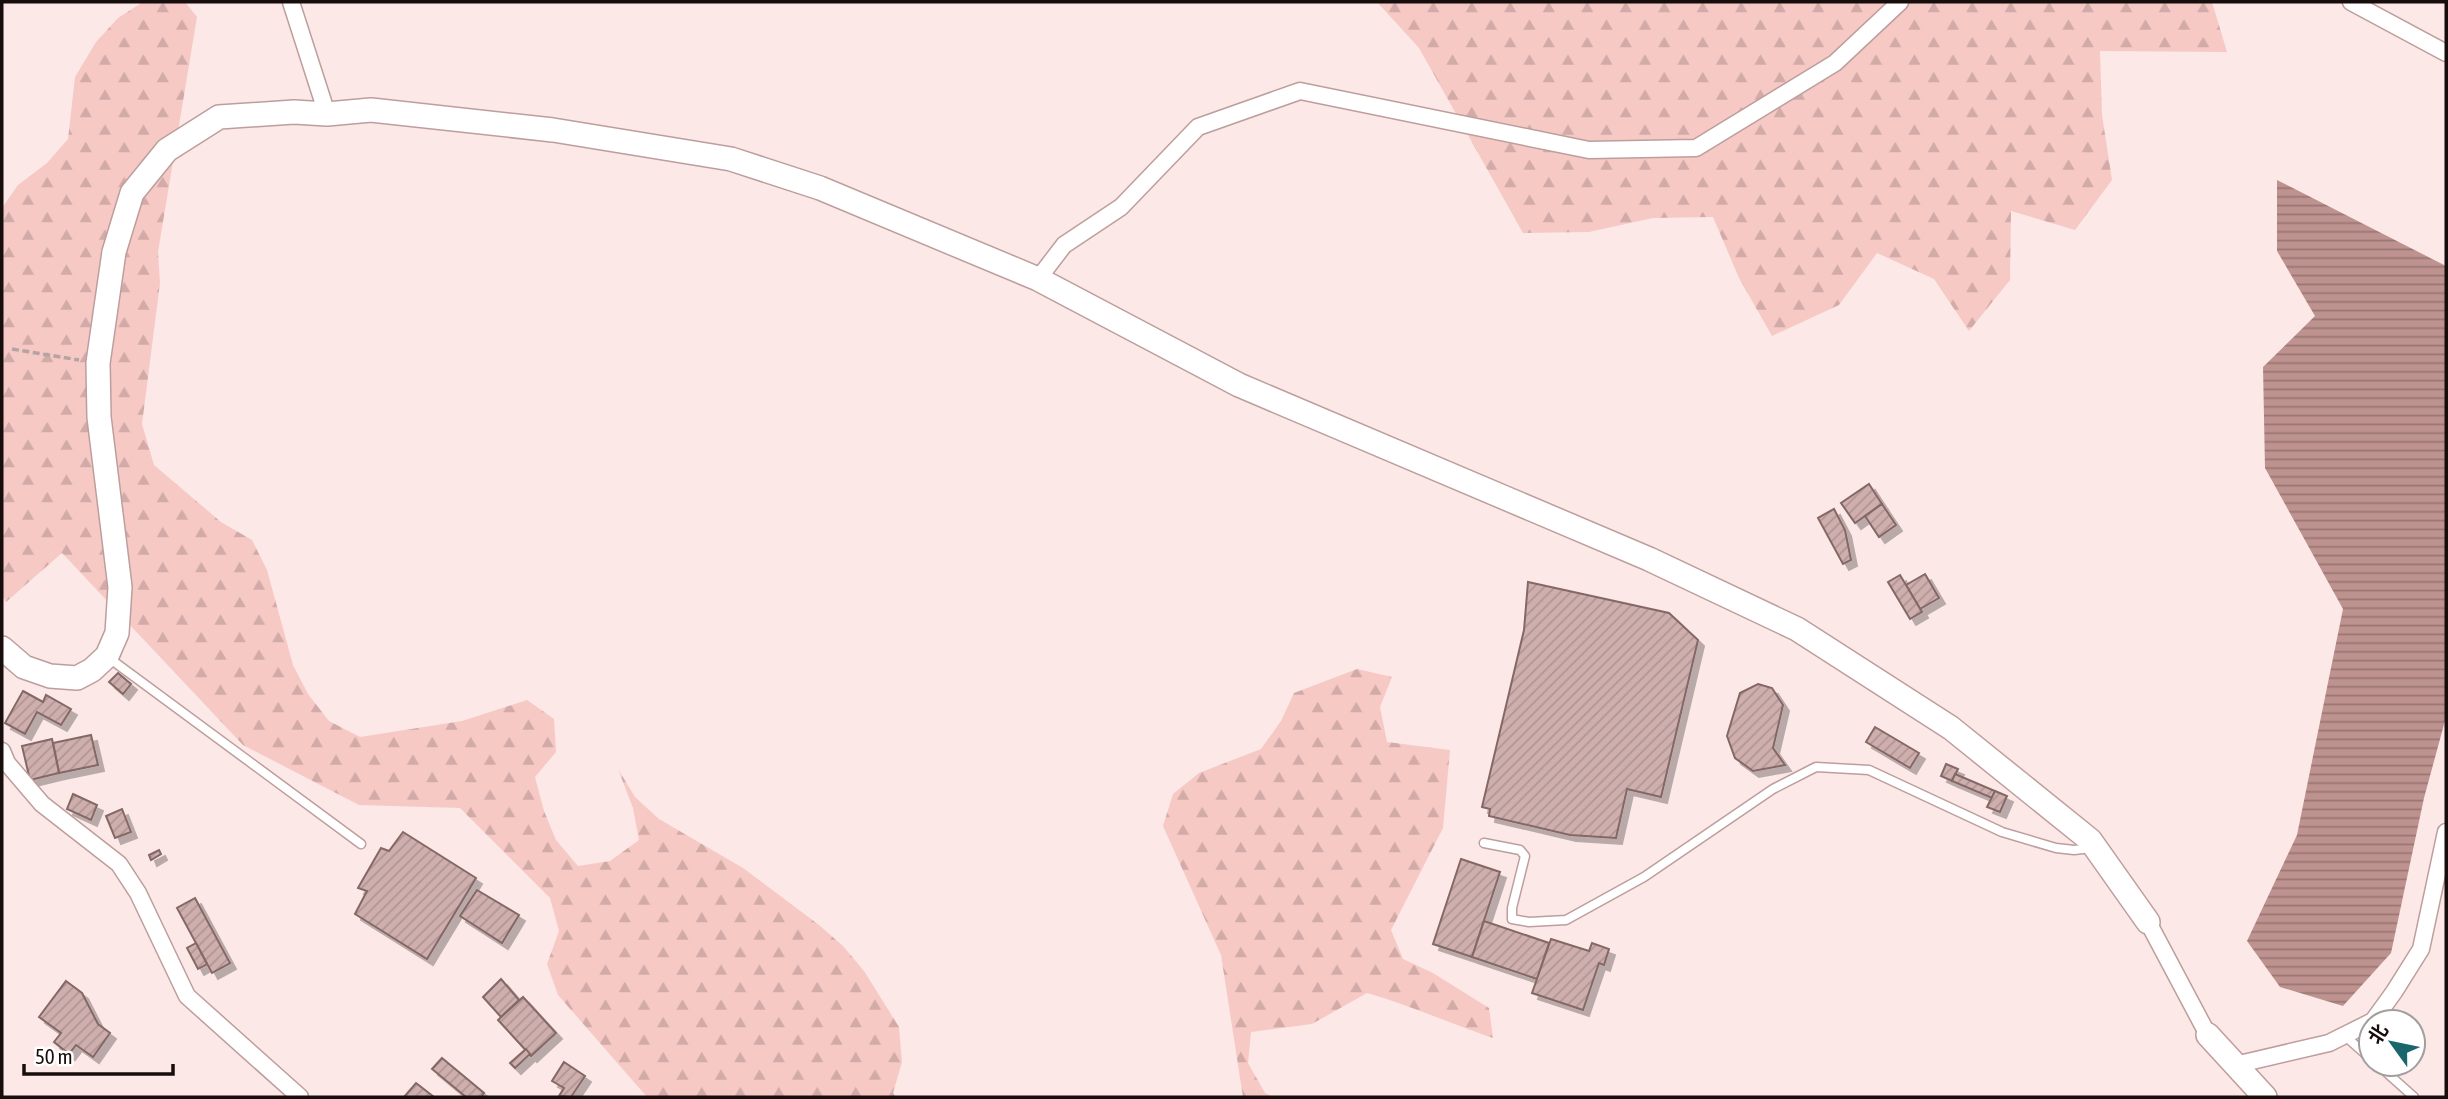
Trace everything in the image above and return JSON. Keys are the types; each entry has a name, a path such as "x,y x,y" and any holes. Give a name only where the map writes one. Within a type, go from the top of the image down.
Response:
{"street":[{"path":"291,2 327,114"},
{"path":"1038,279 1064,245 1121,207 1198,127 1300,91 1590,150 1696,148 1835,63 1900,2"},
{"path":"2351,2 2446,53"},
{"path":"2,648 24,667 50,676 77,678 92,670 107,656 117,633 120,587 99,417 98,363 114,252 132,193 167,150 219,117 371,110 553,130 731,159 820,188 1038,279 1239,385 1649,559 1797,629 1951,728 2090,840 2148,922 2208,1035 2265,1097"},
{"path":"2,751 7,763 42,804 120,864 138,893 187,996 300,1097"},
{"path":"2235,1065 2329,1043 2373,1021 2421,949 2446,832"}],"lane":[{"path":"107,656 361,844"},
{"path":"1484,843 1520,849 1525,856 1512,908 1512,919 1529,922 1566,920 1644,877 1773,789 1816,767 1869,770 2002,832 2056,848 2074,850 2095,847"},
{"path":"2344,1035 2357,1047"},
{"path":"2393,1078 2414,1097"}],"path":[{"path":"12,349 98,363"}],"green space":[{"path":"143,2 185,2 197,17 158,252 160,283 142,424 154,465 221,522 252,540 267,570 293,665 308,694 329,721 360,737 462,721 527,700 554,719 556,752 535,777 544,811 556,840 578,866 610,861 639,840 633,808 618,769 635,797 659,819 743,868 843,946 864,971 899,1027 902,1062 893,1093 896,1097 647,1097 558,995 547,964 559,931 550,898 460,808 359,805 243,745 62,553 6,602 2,595 2,208 18,185 47,163 68,139 75,77 96,42 118,18"},
{"path":"1377,2 2212,2 2227,52 2100,51 2102,115 2112,180 2075,230 2011,211 2010,280 1969,331 1934,279 1877,253 1839,305 1772,336 1739,278 1713,217 1653,218 1589,232 1523,233 1419,48"},
{"path":"1357,669 1392,677 1380,707 1387,742 1450,750 1443,828 1391,930 1403,959 1433,973 1489,1008 1493,1038 1367,993 1312,1024 1251,1032 1248,1063 1265,1093 1273,1097 1243,1097 1221,955 1163,826 1173,794 1199,773 1261,749 1281,721 1294,693"}],"shaded area":[{"path":"2277,180 2446,266 2446,717 2424,798 2391,953 2343,1006 2280,987 2247,941 2297,835 2343,609 2265,468 2263,367 2315,316 2277,251"}],"building":[{"path":"1869,484 1882,504 1855,523 1841,503"},
{"path":"1882,504 1896,525 1879,537 1865,516"},
{"path":"1834,509 1845,530 1851,560 1843,564 1818,518"},
{"path":"1925,574 1939,598 1920,609 1906,585"},
{"path":"1900,575 1922,612 1910,619 1888,582"},
{"path":"1528,582 1669,613 1698,640 1661,797 1627,789 1616,838 1570,835 1489,816 1490,809 1482,807 1524,630"},
{"path":"118,673 131,684 123,694 109,682"},
{"path":"1758,684 1772,688 1783,705 1773,748 1785,765 1753,771 1735,758 1727,736 1740,693"},
{"path":"23,691 43,702 46,695 71,709 61,725 37,712 25,734 5,723"},
{"path":"1875,727 1919,753 1910,768 1866,742"},
{"path":"91,735 98,765 59,773 53,743"},
{"path":"52,739 59,773 30,780 22,746"},
{"path":"1946,764 1958,769 1952,781 1941,776"},
{"path":"1955,774 1995,791 1992,798 1952,781"},
{"path":"1995,791 2007,796 2000,812 1987,807"},
{"path":"73,794 97,805 91,820 67,809"},
{"path":"122,809 131,832 115,838 106,816"},
{"path":"403,832 476,878 427,959 355,914 367,891 358,888 381,848 389,851"},
{"path":"159,850 161,854 151,860 149,855"},
{"path":"1461,859 1500,872 1472,957 1433,944"},
{"path":"477,890 519,915 502,943 460,916"},
{"path":"195,898 230,963 212,973 177,908"},
{"path":"1484,921 1549,943 1537,979 1472,957"},
{"path":"1551,939 1589,951 1592,943 1609,949 1604,965 1599,963 1583,1010 1532,993"},
{"path":"196,943 207,964 198,969 187,948"},
{"path":"501,979 519,1000 501,1017 483,997"},
{"path":"66,981 82,993 98,1024 110,1033 93,1057 76,1045 69,1054 54,1042 61,1033 39,1017"},
{"path":"523,997 556,1033 531,1056 498,1020"},
{"path":"526,1049 530,1054 515,1068 510,1063"},
{"path":"442,1058 484,1093 481,1097 466,1097 432,1069"},
{"path":"564,1062 585,1076 571,1097 559,1096 564,1088 552,1081"},
{"path":"416,1083 434,1097 404,1097"}]}
